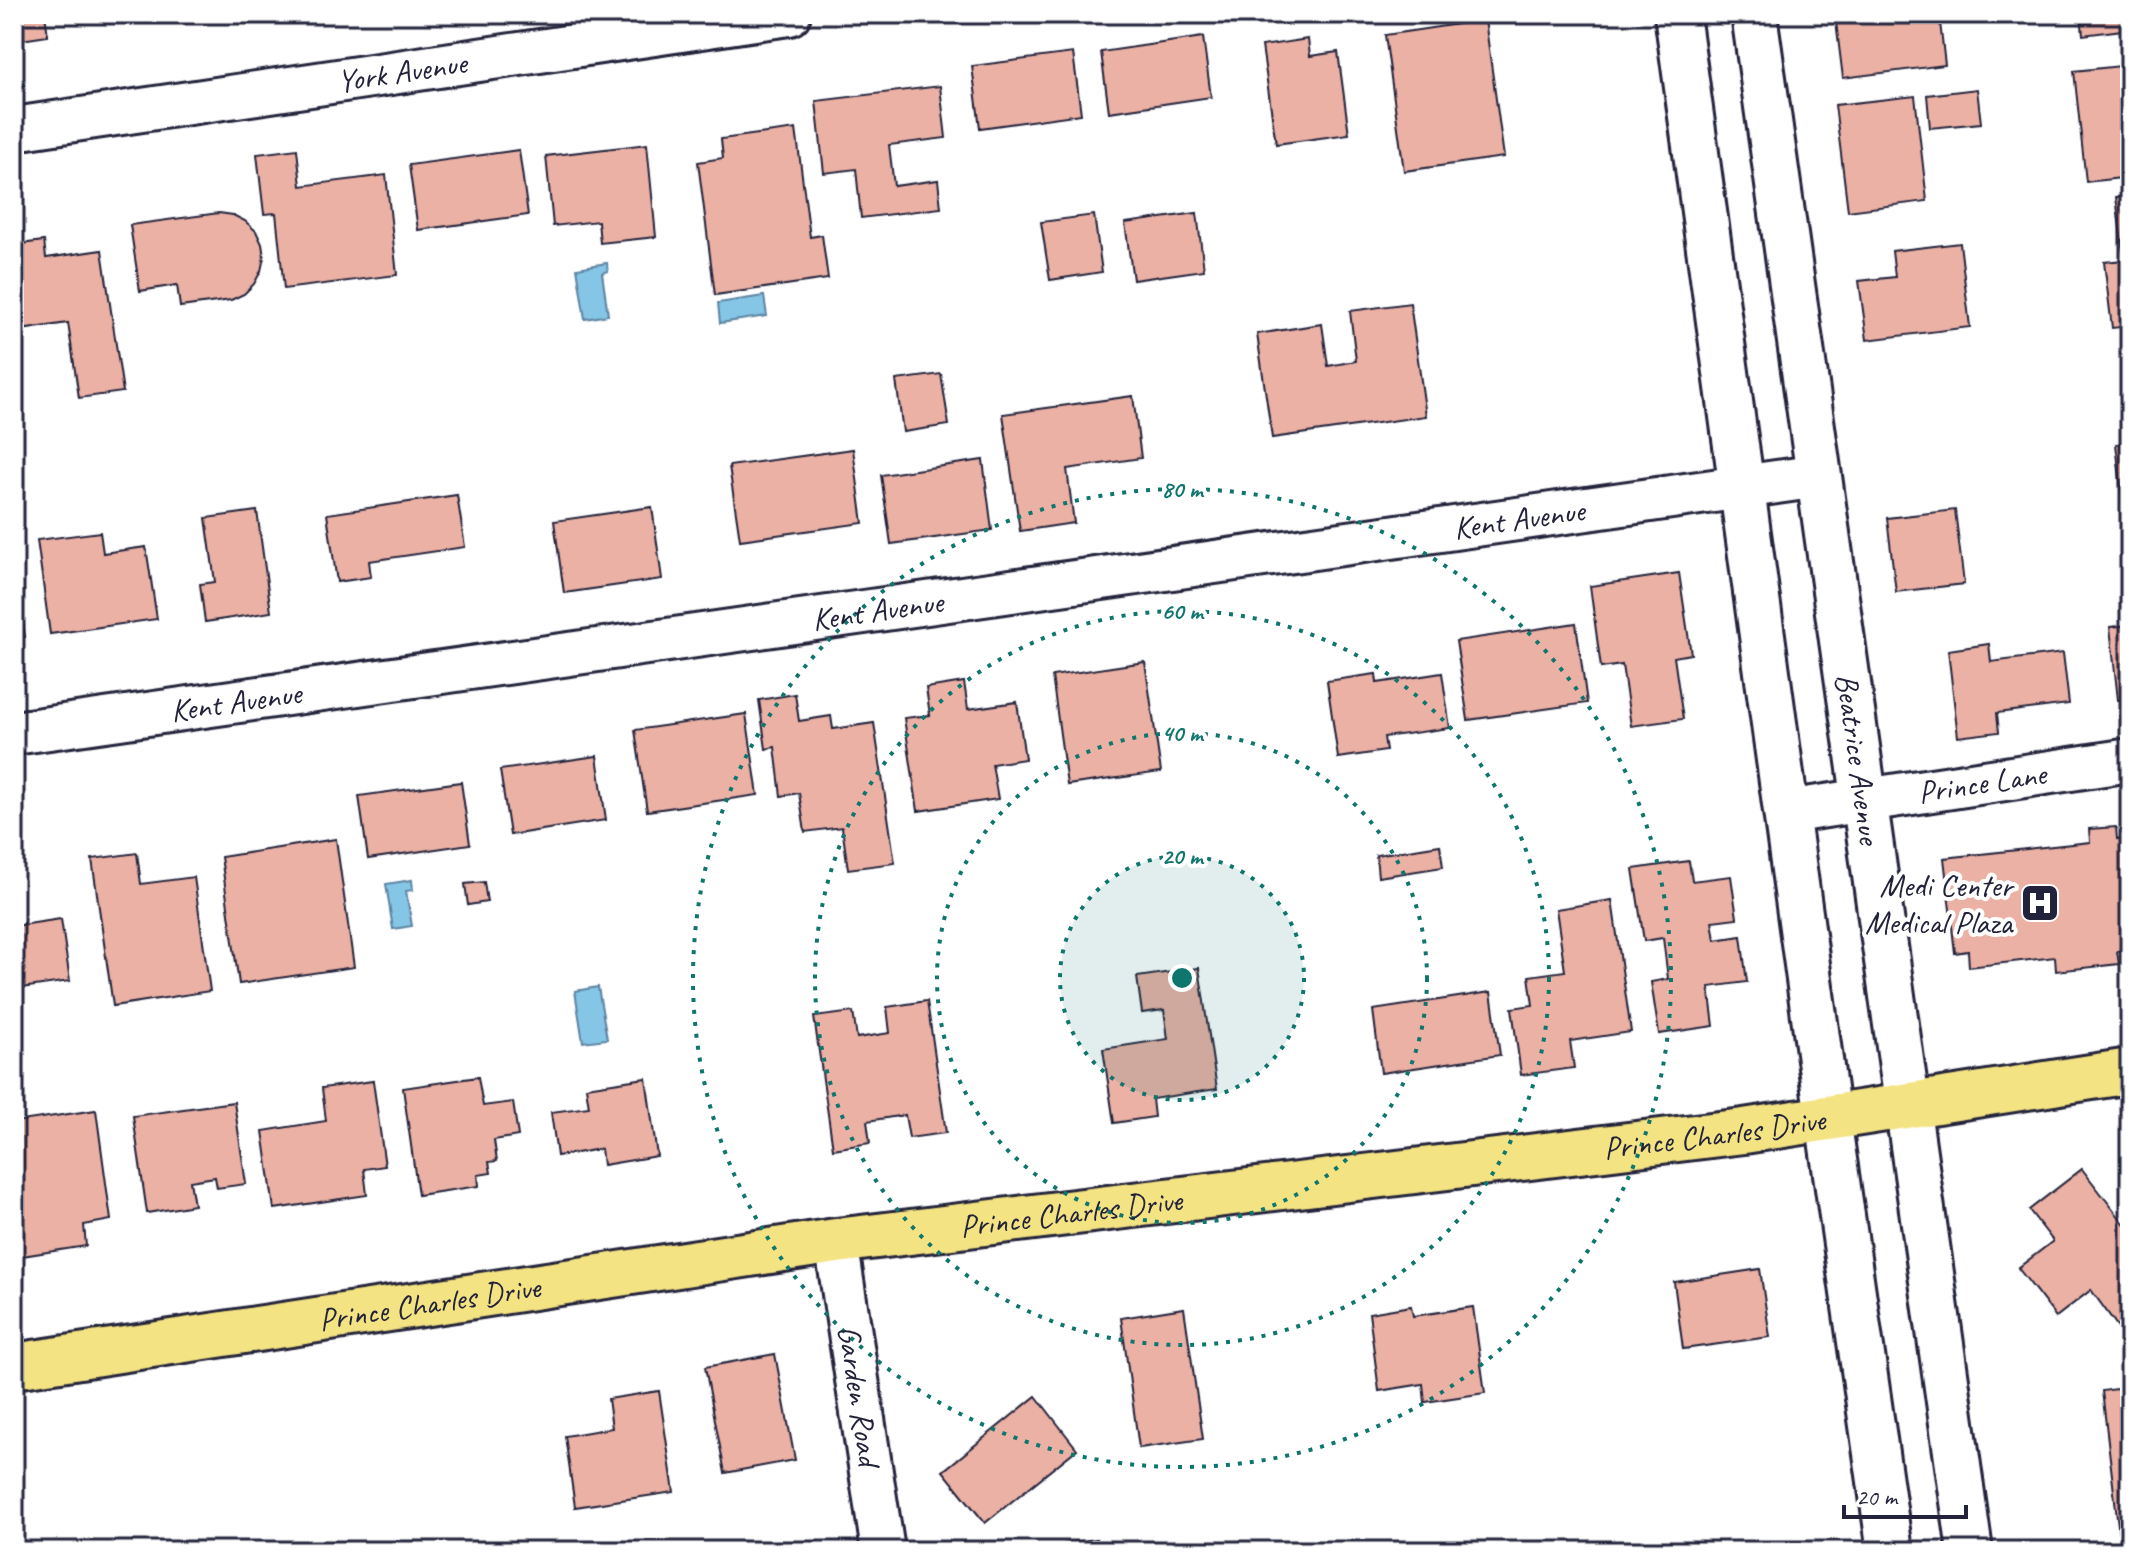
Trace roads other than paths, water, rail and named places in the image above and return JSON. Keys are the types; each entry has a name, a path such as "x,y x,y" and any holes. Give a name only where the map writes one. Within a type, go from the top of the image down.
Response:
{"highway":[{"name":"Prince Charles Drive","path":"14,1366 836,1241 1728,1133 2130,1071"}],"street":[{"name":"York Avenue","path":"14,129 789,14"},
{"path":"1677,14 1890,1551"},
{"name":"Beatrice Avenue","path":"1754,14 1970,1551"},
{"name":"Kent Avenue","path":"14,733 1819,476"},
{"name":"Prince Lane","path":"1786,812 2130,760"},
{"name":"Garden Road","path":"836,1241 883,1551"}],"water":[{"path":"607,263 608,271 602,273 608,315 585,319 577,268"},
{"path":"764,296 767,316 720,323 718,303"},
{"path":"412,880 413,890 406,891 412,926 393,929 386,884"},
{"path":"598,987 607,1039 583,1042 575,991"}],"place":[{"name":"Medi Center Medical Plaza","path":"2040,903"}]}
